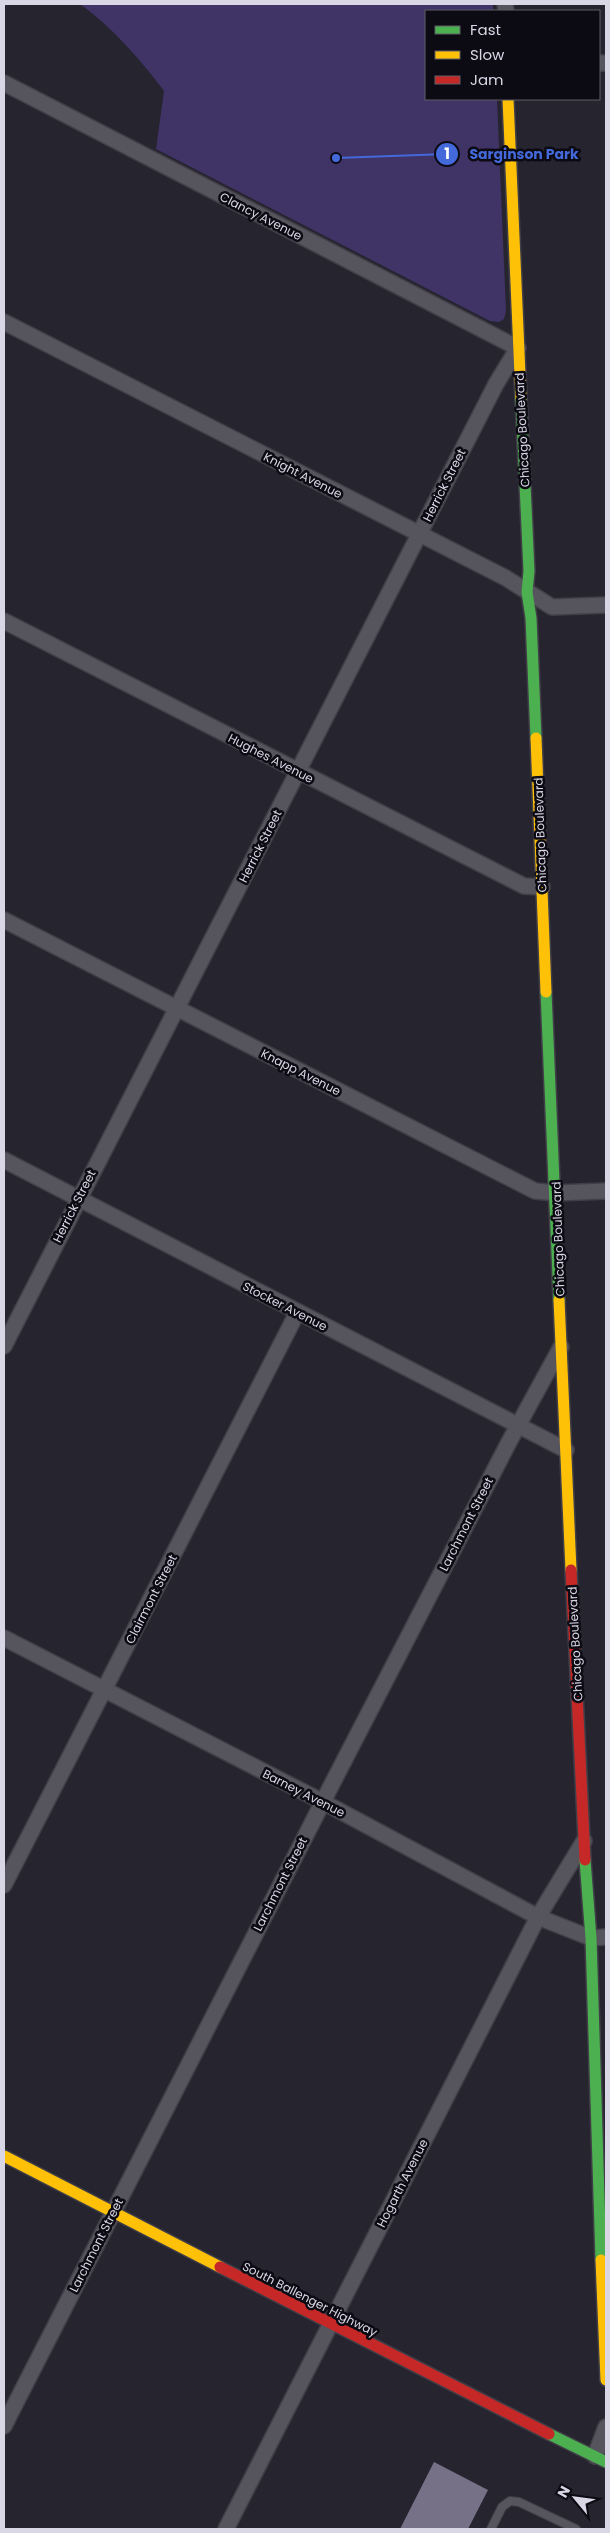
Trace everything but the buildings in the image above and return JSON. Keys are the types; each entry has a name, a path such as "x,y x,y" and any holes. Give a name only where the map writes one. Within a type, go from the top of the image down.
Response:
{"street":[{"name":"Clancy Avenue","path":"4,83 518,348"},
{"name":"Chicago Boulevard","path":"508,100 529,571 527,592 531,618 584,1840 599,1937 606,2380"},
{"name":"Knight Avenue","path":"4,322 506,578 552,607 606,605"},
{"name":"Herrick Street","path":"4,1346 78,1198 496,384 518,348"},
{"name":"Hughes Avenue","path":"4,621 524,886 542,887"},
{"name":"Knapp Avenue","path":"4,920 535,1191 556,1193 606,1191"},
{"name":"Stocker Avenue","path":"4,1160 297,1313 566,1450"},
{"name":"Clairmont Street","path":"4,1886 297,1313"},
{"name":"Larchmont Street","path":"4,2426 323,1802 518,1425 562,1345"},
{"name":"Barney Avenue","path":"4,1638 323,1802 538,1917 599,1937"},
{"name":"Hogarth Avenue","path":"226,2529 538,1917 584,1840"},
{"name":"South Ballenger Highway","path":"4,2156 448,2385 600,2459"},
{"path":"600,2459 606,2426"}],"lane":[{"path":"491,2529 502,2507 510,2501 519,2502 576,2529"}],"shaded area":[{"path":"80,4 493,4 493,10 425,10 425,100 497,100 506,311 504,319 499,322 490,321 156,149 164,91 125,44"}],"traffic: fast":[{"path":"521,398 529,571 527,592 531,618 536,738"},
{"path":"546,992 559,1300"},
{"path":"585,1860 591,1938 601,2260"},
{"path":"549,2434 606,2462"}],"traffic: slow":[{"path":"508,100 521,398"},
{"path":"536,738 546,992"},
{"path":"559,1300 571,1570"},
{"path":"4,2156 220,2267"},
{"path":"601,2260 606,2380"}],"traffic: jam":[{"path":"571,1570 585,1860"},
{"path":"220,2267 549,2434"}],"place":[{"name":"Sarginson Park","path":"336,158"}]}
